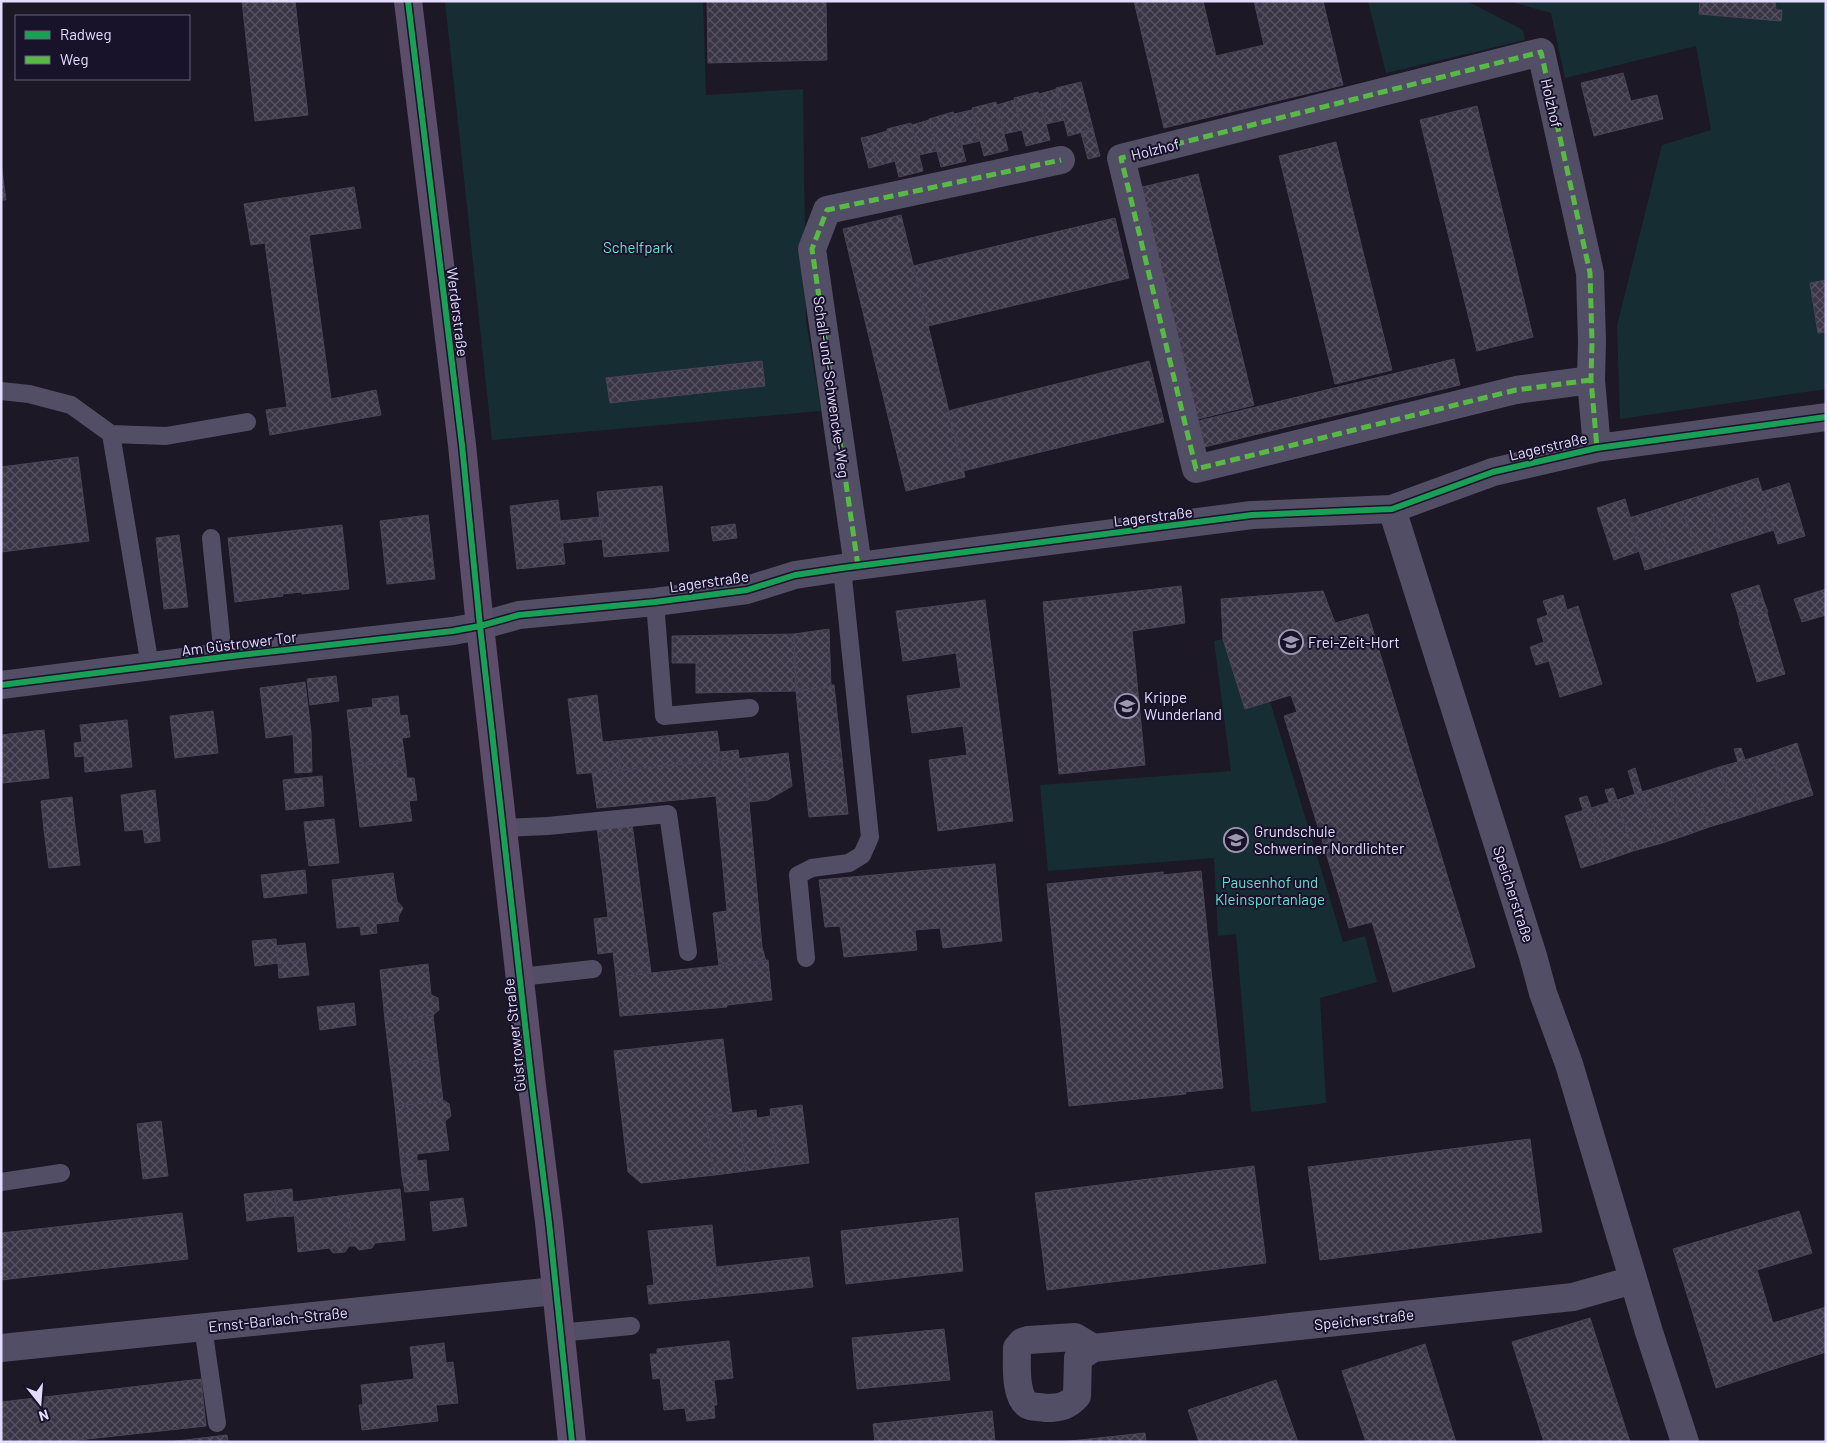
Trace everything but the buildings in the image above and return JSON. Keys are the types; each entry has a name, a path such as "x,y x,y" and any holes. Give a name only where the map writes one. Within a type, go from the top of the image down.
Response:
{"main road":[{"name":"Werderstraße","path":"408,1 462,444 480,626"},
{"name":"Güstrower Straße","path":"480,626 549,1222 572,1442"}],"street":[{"name":"Holzhof","path":"1591,380 1516,390 1196,469 1121,158 1541,52 1590,273 1591,380 1597,448"},
{"name":"Schall-und-Schwencke-Weg","path":"850,567 812,249 827,210 1061,160"},
{"name":"Lagerstraße","path":"480,626 519,615 655,602 747,590 795,575 850,567 1252,515 1392,509 1493,472 1597,448 1826,417"},
{"name":"Speicherstraße","path":"1392,509 1543,993 1569,1064 1633,1280 1685,1442"},
{"name":"Am Güstrower Tor","path":"1,685 453,631 480,626"},
{"name":"Speicherstraße","path":"1093,1348 1573,1297 1633,1280"},
{"name":"Ernst-Barlach-Straße","path":"1,1348 556,1291"}],"lane":[{"path":"1,391 29,394 71,405 111,434 166,436 248,422"},
{"path":"111,434 150,666"},
{"path":"210,538 223,657"},
{"path":"806,958 798,875 812,868 849,863 862,856 870,837 850,567"},
{"path":"655,602 664,716 750,708"},
{"path":"504,828 548,826 668,814 688,952"},
{"path":"520,977 593,969"},
{"path":"1,1182 61,1172"},
{"path":"560,1333 631,1326"},
{"path":"203,1327 217,1423"}],"green space":[{"name":"Schelfpark","path":"445,1 703,1 706,95 803,89 806,321 821,411 492,440"},
{"path":"1368,1 1467,1 1523,30 1525,40 1386,73"},
{"path":"1508,1 1826,1 1826,389 1620,419 1617,326 1662,145 1711,130 1696,46 1565,78 1551,13"},
{"name":"Pausenhof und Kleinsportanlage","path":"1223,639 1245,709 1270,701 1343,942 1365,936 1377,982 1320,998 1326,1103 1251,1112 1236,934 1218,936 1214,858 1048,871 1040,785 1231,771 1214,641"}],"marked path":[{"path":"1591,380 1516,390 1196,469 1121,158 1541,52 1590,273 1591,380 1597,448"},
{"path":"858,566 812,249 827,210 1061,160"}],"cycle path":[{"path":"408,1 462,445 480,626 549,1222 572,1442"},
{"path":"1,685 453,631 480,626 519,615 655,602 747,590 795,575 842,568 1252,515 1392,509 1493,472 1597,448 1826,417"}],"place":[{"name":"Frei-Zeit-Hort","path":"1291,642"},
{"name":"Krippe Wunderland","path":"1127,706"},
{"name":"Grundschule Schweriner Nordlichter","path":"1236,840"}]}
